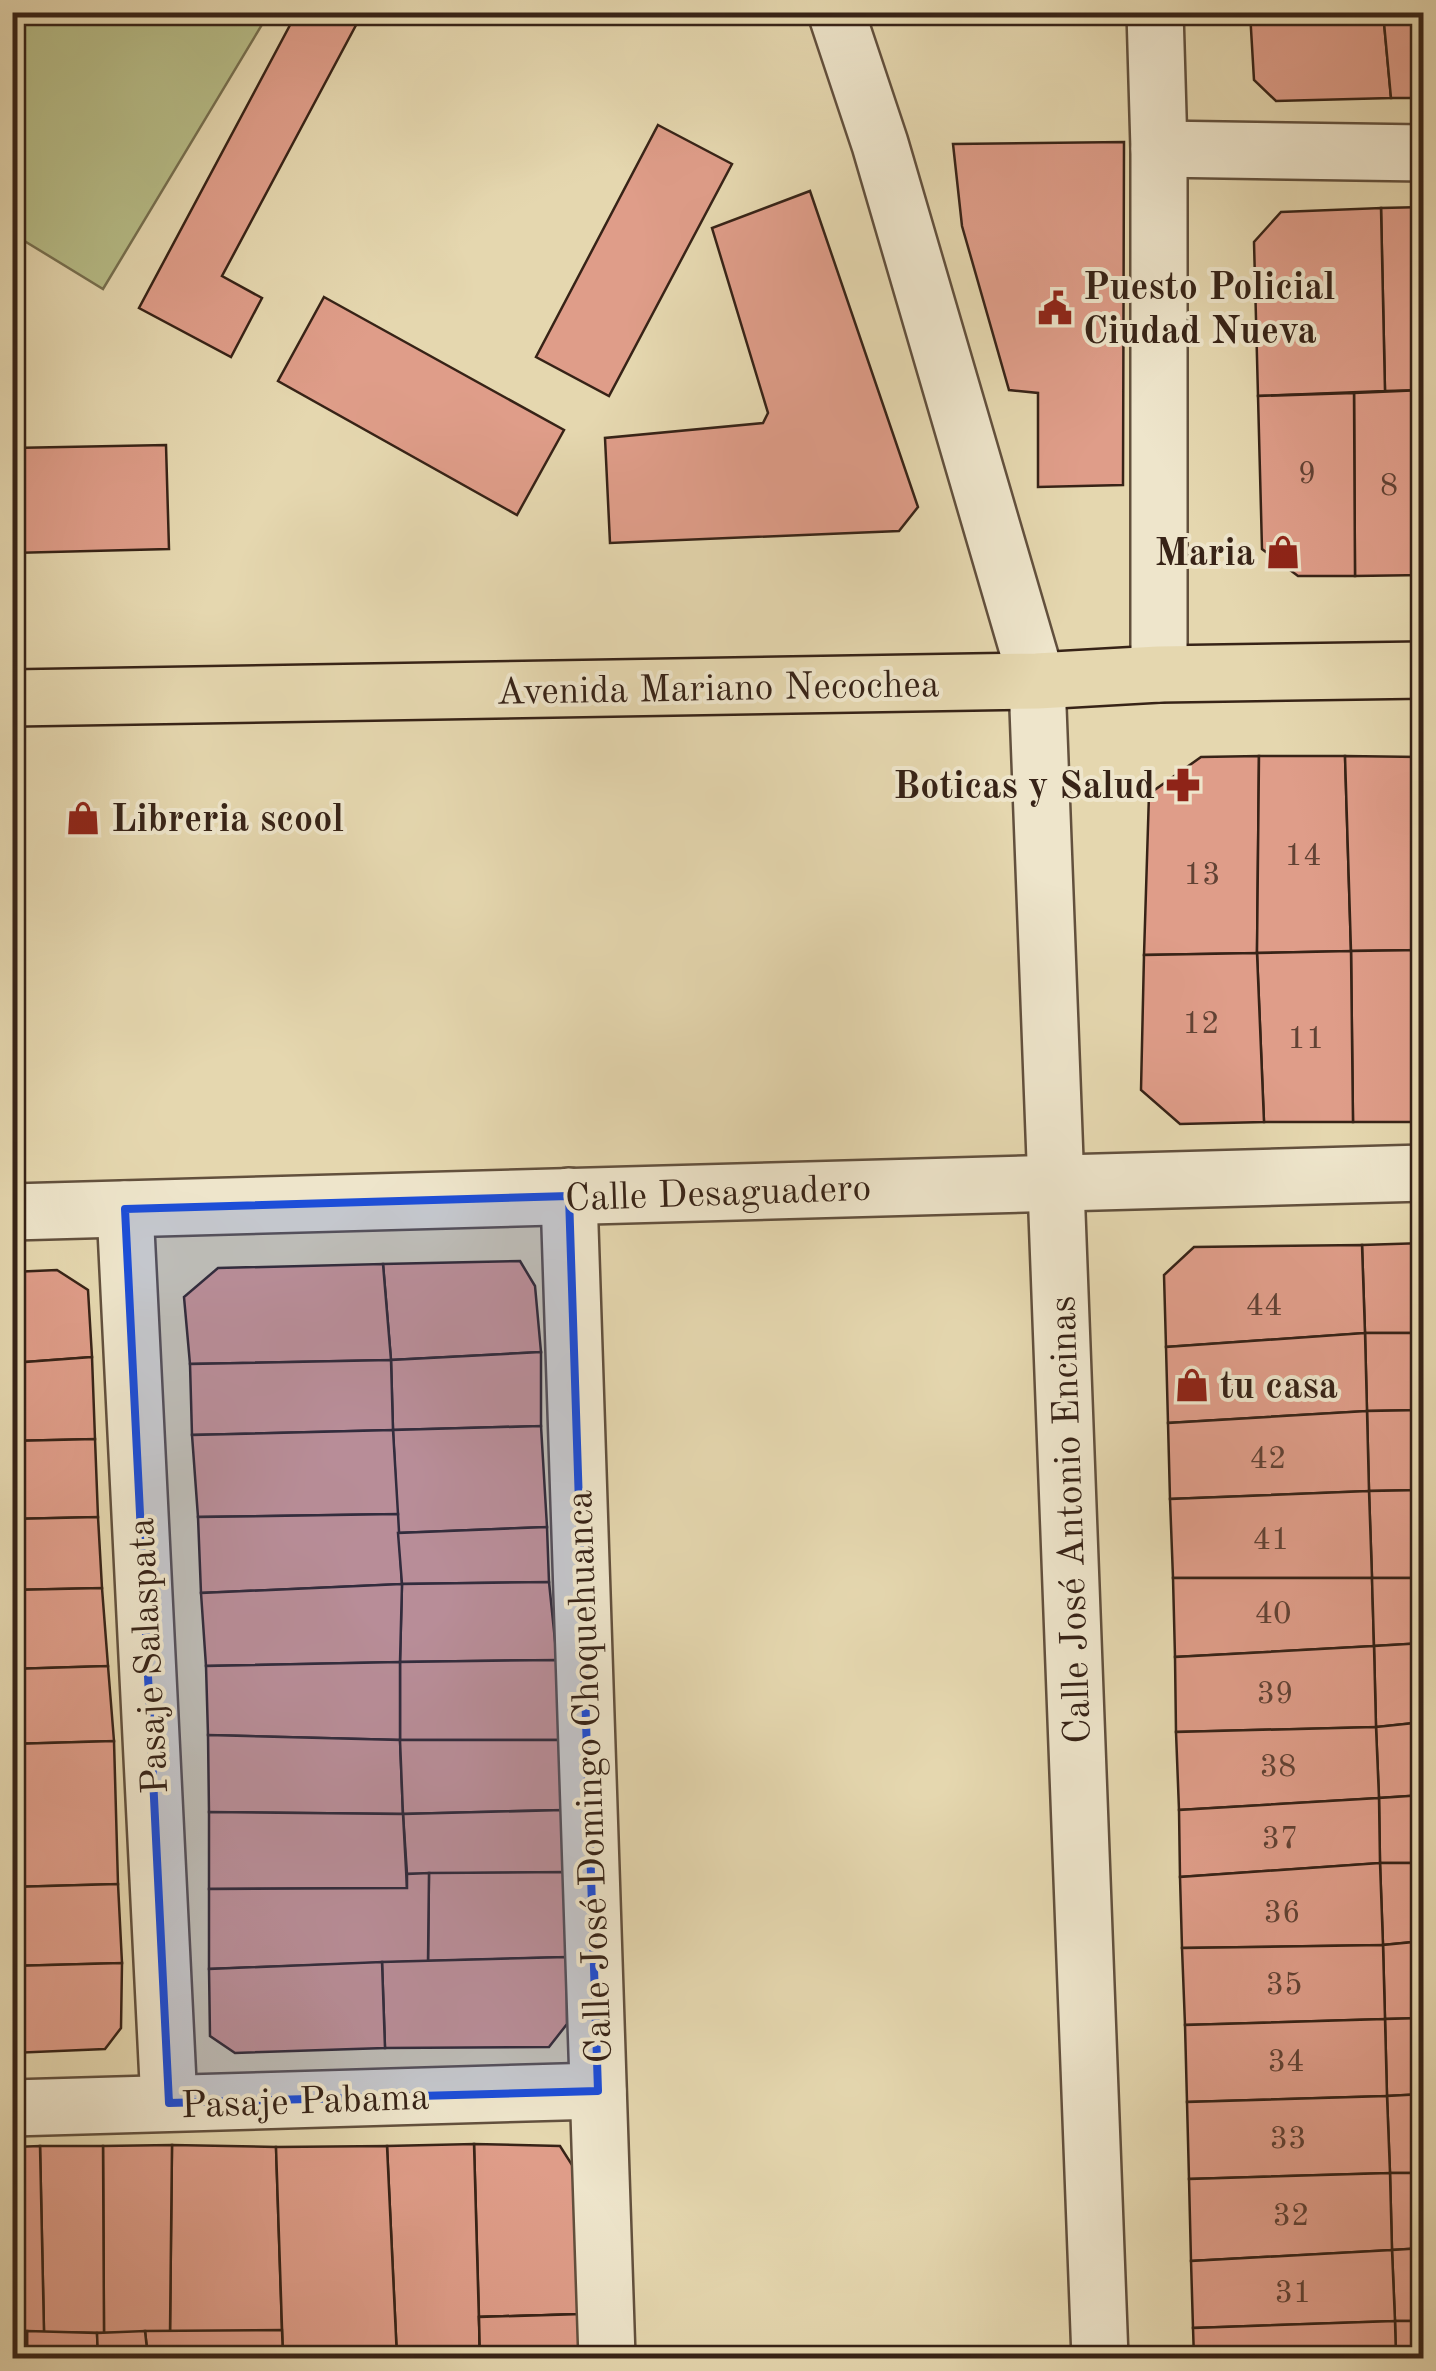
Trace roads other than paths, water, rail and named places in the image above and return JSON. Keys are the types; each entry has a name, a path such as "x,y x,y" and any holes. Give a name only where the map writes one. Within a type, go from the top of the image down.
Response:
{"main road":[{"name":"Avenida Mariano Necochea","path":"12,698 1037,682 1159,674 1424,670"}],"street":[{"name":"Calle José Antonio Encinas","path":"836,12 880,144 1037,682 1100,2358"},
{"path":"1155,12 1159,148 1159,674"},
{"path":"1159,148 1424,153"},
{"name":"Calle Desaguadero","path":"12,1212 1424,1173"},
{"name":"Calle José Domingo Choquehuanca","path":"569,1196 607,2358"},
{"name":"Pasaje Salaspata","path":"125,1208 169,2104"},
{"name":"Pasaje Pabama","path":"12,2108 598,2092"}],"place":[{"name":"Puesto Policial Ciudad Nueva","path":"1055,308"},
{"name":"Maria","path":"1283,552"},
{"name":"Boticas y Salud","path":"1183,785"},
{"name":"Libreria scool","path":"83,818"},
{"name":"tu casa","path":"1192,1385"}]}
